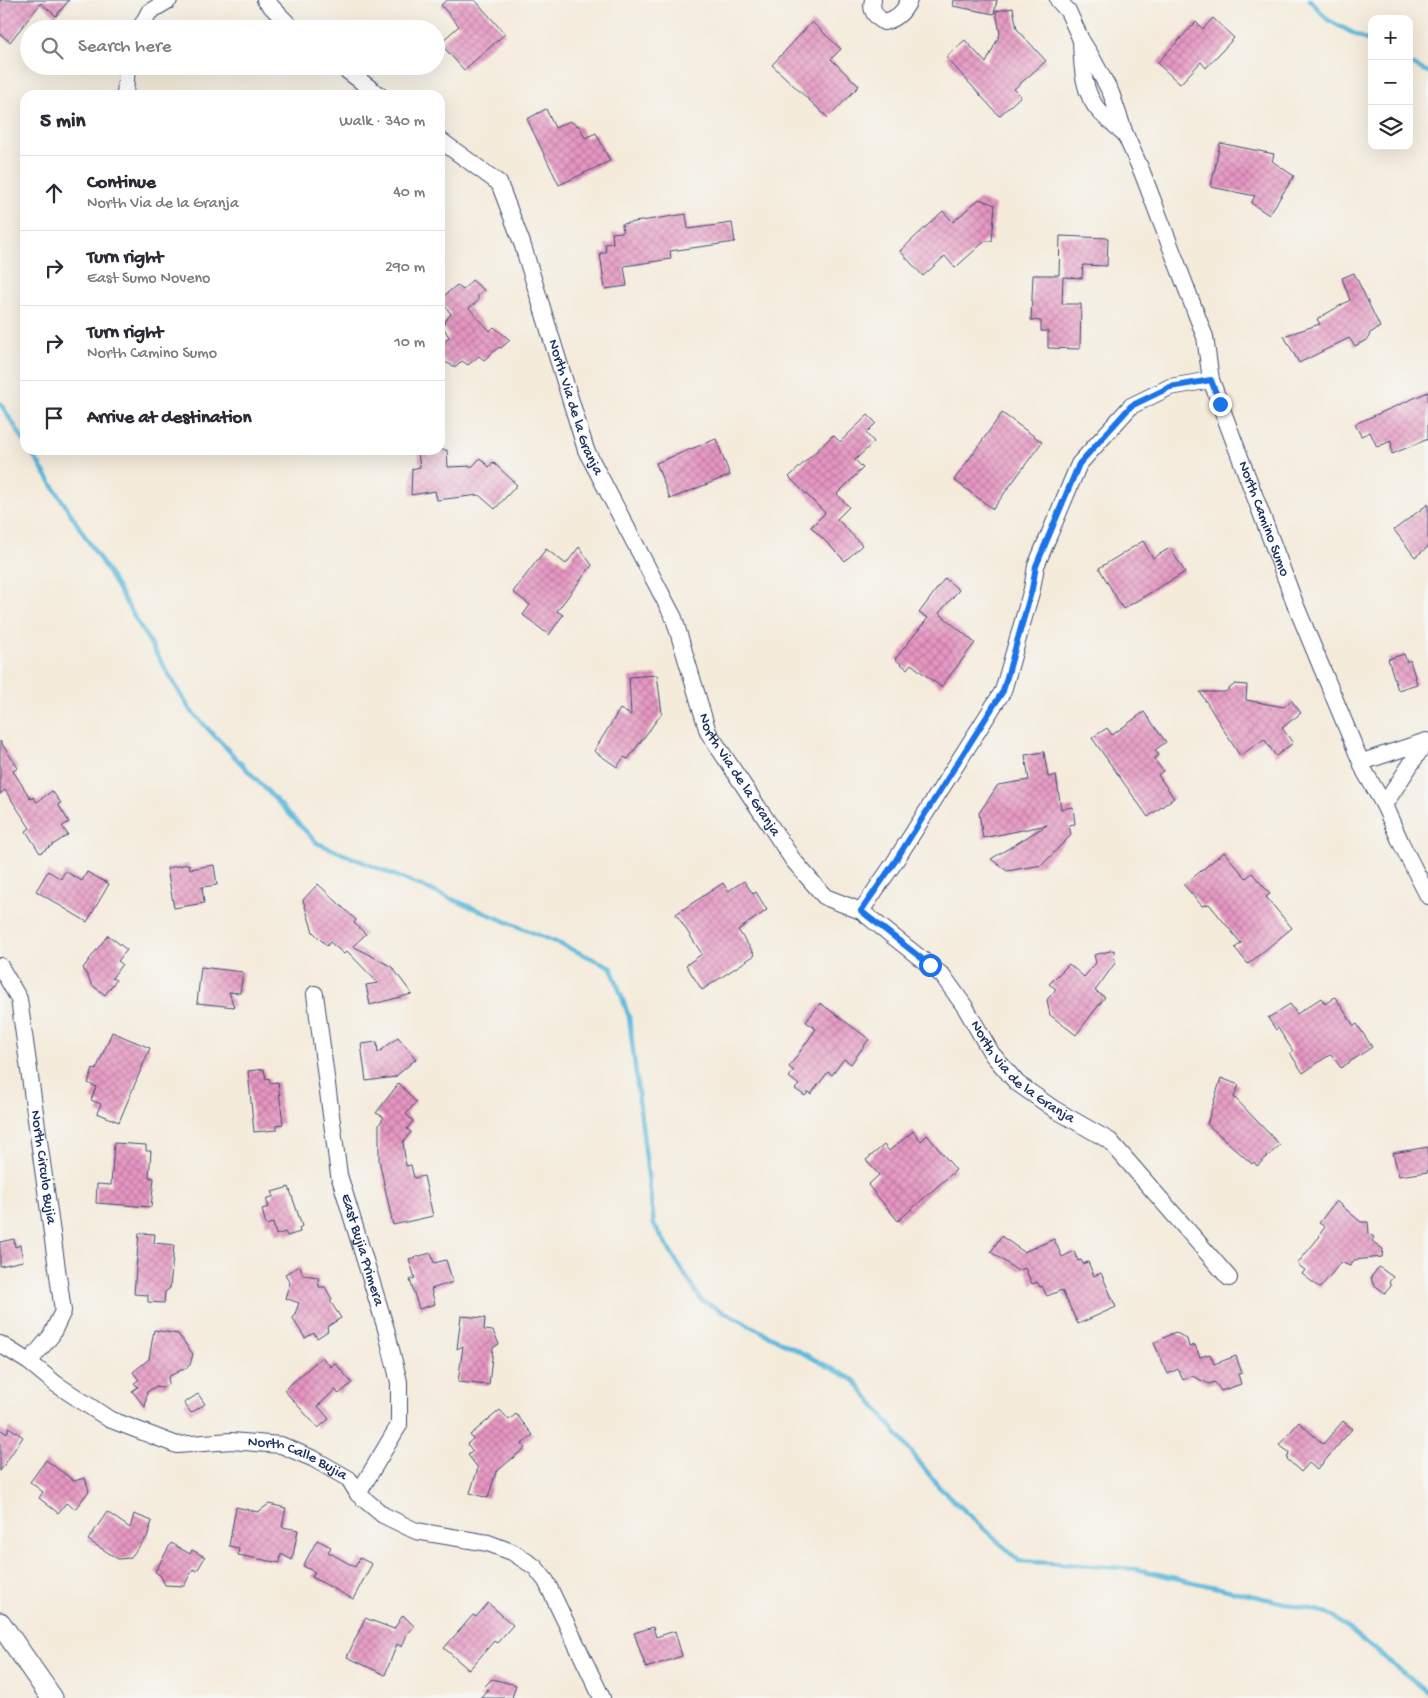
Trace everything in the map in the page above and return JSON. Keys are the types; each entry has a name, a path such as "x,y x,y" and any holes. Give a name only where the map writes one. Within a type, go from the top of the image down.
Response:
{"street":[{"path":"145,20 149,12 169,0"},
{"path":"265,0 284,20"},
{"path":"873,0 872,5 876,16 884,22 894,20 905,9 908,0"},
{"name":"North Camino Sumo","path":"1058,0 1068,11 1081,40 1111,94 1205,337 1211,380 1296,606 1365,772 1384,805 1400,843 1428,896"},
{"path":"125,90 126,75"},
{"path":"353,75 373,90"},
{"name":"North Via de la Granja","path":"445,144 499,184 522,243 586,450 674,618 708,732 793,860 825,897 861,911 943,976 965,1007 992,1054 1018,1083 1054,1109 1110,1141 1229,1278"},
{"path":"861,911 894,863 1003,691 1032,589 1036,566 1079,464 1131,406 1170,387 1211,380"},
{"path":"1362,762 1427,740"},
{"path":"1384,805 1427,740"},
{"name":"North Circulo Bujia","path":"0,966 19,999 64,1311 51,1336 29,1362"},
{"name":"East Bujia Primera","path":"315,994 339,1175 386,1329 399,1382 399,1425 358,1494"},
{"name":"North Calle Bujia","path":"0,1344 29,1362 56,1384 109,1419 177,1445 230,1442 281,1445 314,1459 349,1479 358,1494 383,1515 416,1531 488,1543 512,1552 536,1567 546,1581 602,1698"},
{"path":"0,1623 52,1698"}],"building":[{"path":"0,0 69,0 56,16 41,3 27,20 20,20 20,29 10,42 0,34"},
{"path":"447,0 475,0 505,34 464,70 445,49 445,39 459,26 441,5"},
{"path":"954,0 997,0 994,14 953,6"},
{"path":"1013,8 1017,29 1046,61 1014,89 1021,96 999,116 946,57 965,40 986,63 1000,34 996,11"},
{"path":"1213,18 1234,38 1206,68 1201,62 1180,84 1157,63 1196,22 1203,29"},
{"path":"812,22 841,49 831,59 859,86 828,118 772,65"},
{"path":"546,109 555,128 570,121 580,127 585,138 596,133 610,161 559,185 527,119"},
{"path":"1220,143 1274,154 1272,161 1294,176 1269,215 1251,203 1255,196 1211,187"},
{"path":"979,199 995,205 992,241 985,241 955,268 945,256 923,276 900,251 943,211 953,222"},
{"path":"686,214 688,229 732,223 735,242 670,251 671,259 624,266 627,286 605,289 600,253 606,253 605,244 613,243 612,233 623,232 622,224"},
{"path":"1060,236 1108,238 1107,266 1083,265 1082,278 1063,277 1062,304 1081,304 1080,349 1048,348 1048,331 1041,331 1041,321 1031,320 1033,275 1059,275"},
{"path":"1354,273 1380,327 1370,333 1368,339 1355,346 1349,338 1299,363 1284,336 1320,324 1317,319 1350,300 1342,278"},
{"path":"472,280 484,290 478,295 478,301 469,308 490,331 494,327 510,340 484,360 479,356 468,365 462,361 456,367 445,362 445,341 449,337 445,330 445,321 451,314 445,306 445,295 457,285 463,290"},
{"path":"1428,392 1428,439 1392,454 1391,441 1377,447 1370,432 1361,436 1355,424"},
{"path":"1002,413 1042,442 993,509 954,480"},
{"path":"868,415 876,423 866,433 874,442 855,460 863,468 837,494 849,507 837,519 862,545 845,561 811,527 825,513 789,477 833,435 840,442"},
{"path":"716,439 730,475 670,499 656,463"},
{"path":"445,450 447,450 448,467 473,466 480,458 489,467 493,462 517,485 495,509 479,495 437,500 435,491 411,495 412,469 420,467 418,455 445,455"},
{"path":"1428,504 1428,547 1415,557 1394,530"},
{"path":"1143,541 1153,558 1170,548 1185,572 1123,609 1099,568"},
{"path":"579,547 592,565 557,611 563,615 549,635 523,615 530,605 513,592 546,549 566,564"},
{"path":"945,578 959,590 939,613 975,643 941,687 911,664 907,669 895,659 928,618 919,613"},
{"path":"1404,654 1407,662 1410,660 1417,684 1398,690 1388,659"},
{"path":"657,675 662,713 628,759 624,757 617,767 594,751 620,709 631,715 629,677"},
{"path":"1235,684 1247,685 1246,700 1284,707 1291,700 1301,713 1282,728 1293,743 1276,756 1264,739 1240,756 1200,692 1225,692"},
{"path":"1144,712 1166,742 1155,750 1159,755 1154,759 1163,771 1158,775 1174,798 1148,817 1092,738 1107,728 1112,735"},
{"path":"0,741 18,768 13,771 31,799 33,797 37,802 52,791 61,803 58,804 69,822 62,826 68,835 40,853 26,831 30,828 5,790 0,794"},
{"path":"1044,752 1048,777 1056,775 1061,809 1073,807 1075,824 1069,825 1071,835 1042,865 1007,871 991,859 1047,825 983,838 979,813 998,785 1029,780 1025,755"},
{"path":"1224,852 1246,878 1252,873 1270,894 1266,897 1292,928 1248,964 1235,948 1241,943 1209,904 1202,906 1184,885"},
{"path":"189,864 190,869 214,865 217,885 202,887 204,903 174,908 167,868"},
{"path":"48,871 61,879 65,871 82,881 87,872 109,884 87,922 36,891"},
{"path":"744,881 753,894 756,892 767,910 738,930 755,955 702,990 686,965 702,954 676,914 723,883 728,891"},
{"path":"318,884 356,920 354,923 366,934 353,946 392,967 412,994 370,1005 366,985 378,983 347,951 344,954 330,942 327,946 313,932 303,900"},
{"path":"108,935 127,950 118,961 122,964 112,978 116,980 105,995 92,985 83,968"},
{"path":"1114,950 1115,963 1095,991 1105,997 1076,1035 1050,1015 1047,1000 1056,989 1049,984 1069,964 1084,977 1096,963 1094,955"},
{"path":"201,967 243,972 240,993 229,992 234,1007 197,1003"},
{"path":"1335,997 1354,1026 1357,1024 1372,1047 1341,1068 1331,1054 1303,1073 1290,1053 1293,1051 1278,1028 1276,1030 1268,1018 1290,1004 1297,1014 1321,998 1325,1004"},
{"path":"820,1003 869,1039 851,1064 844,1059 832,1075 828,1072 811,1094 808,1092 805,1096 795,1089 799,1085 789,1077 794,1071 789,1067 816,1029 806,1022"},
{"path":"112,1032 150,1048 119,1122 97,1113 101,1104 91,1100 96,1087 88,1083 93,1069 96,1070"},
{"path":"398,1037 416,1059 395,1077 366,1081 361,1044 377,1042 378,1053"},
{"path":"264,1069 266,1079 269,1078 270,1083 278,1082 283,1124 277,1125 277,1130 254,1132 248,1071"},
{"path":"1221,1078 1239,1085 1234,1097 1280,1145 1257,1166 1254,1162 1252,1164 1207,1124"},
{"path":"399,1083 416,1102 406,1114 413,1121 407,1129 411,1132 403,1142 406,1166 411,1165 414,1178 424,1176 433,1216 393,1225 379,1160 379,1125 384,1117 376,1113"},
{"path":"913,1131 921,1141 927,1135 956,1170 898,1221 868,1185 879,1175 866,1160 884,1145 889,1151"},
{"path":"114,1143 146,1145 146,1151 151,1151 149,1177 154,1178 151,1207 96,1203 97,1184 111,1185"},
{"path":"1428,1147 1428,1172 1399,1176 1393,1153"},
{"path":"289,1187 302,1226 299,1228 300,1232 287,1236 285,1232 276,1235 273,1223 266,1225 262,1209 269,1207 266,1199 274,1196 272,1192"},
{"path":"1336,1201 1361,1222 1368,1222 1369,1234 1374,1237 1372,1241 1383,1249 1382,1257 1354,1260 1350,1266 1341,1262 1320,1288 1302,1274 1305,1270 1297,1264 1320,1236 1325,1227 1319,1223"},
{"path":"139,1233 155,1234 154,1243 174,1245 170,1288 165,1292 164,1303 148,1302 148,1295 134,1294"},
{"path":"1001,1236 1024,1252 1054,1239 1062,1257 1074,1251 1078,1261 1081,1260 1083,1264 1088,1262 1094,1276 1101,1273 1116,1307 1078,1324 1062,1290 1047,1296 1042,1286 1040,1287 1037,1282 1032,1284 1025,1268 1018,1271 991,1252"},
{"path":"14,1239 15,1247 20,1245 23,1261 0,1266 0,1242"},
{"path":"431,1253 434,1263 446,1260 453,1282 431,1289 435,1304 419,1309 410,1280 415,1278 409,1259"},
{"path":"300,1266 303,1275 318,1277 319,1287 325,1287 332,1299 330,1301 341,1318 327,1327 328,1331 317,1338 314,1333 305,1338 293,1319 299,1303 285,1298 290,1283 285,1274"},
{"path":"1379,1267 1393,1277 1389,1282 1391,1286 1385,1293 1373,1284 1371,1277"},
{"path":"461,1316 485,1318 484,1330 493,1331 499,1344 493,1348 489,1385 458,1382 463,1346 457,1349"},
{"path":"154,1330 178,1334 193,1354 190,1365 168,1377 169,1384 162,1388 156,1386 147,1392 145,1407 132,1391 138,1387 134,1383 139,1380 133,1372 149,1359"},
{"path":"1175,1332 1187,1339 1189,1347 1195,1345 1200,1357 1210,1354 1214,1364 1236,1356 1242,1373 1238,1374 1241,1384 1221,1391 1215,1382 1209,1384 1192,1376 1183,1380 1178,1369 1168,1374 1154,1343"},
{"path":"322,1357 331,1367 335,1363 352,1383 339,1394 335,1390 318,1406 329,1419 318,1428 284,1390"},
{"path":"198,1394 205,1404 191,1413 184,1403"},
{"path":"500,1410 509,1420 516,1414 533,1435 522,1444 525,1448 496,1472 488,1498 470,1493 478,1468 468,1455 473,1451 467,1444 473,1439 470,1435"},
{"path":"1343,1421 1352,1429 1317,1470 1309,1463 1301,1472 1287,1459 1289,1452 1279,1445 1299,1422 1323,1444"},
{"path":"9,1427 23,1437 0,1471 0,1429 7,1434"},
{"path":"46,1460 74,1481 85,1478 89,1491 75,1509 66,1503 58,1513 39,1498 43,1492 30,1482"},
{"path":"269,1504 286,1508 282,1527 298,1530 292,1560 281,1554 280,1563 238,1555 239,1548 229,1546 236,1507 258,1512"},
{"path":"107,1512 130,1528 134,1514 152,1521 147,1537 130,1558 118,1559 88,1540"},
{"path":"317,1540 331,1547 328,1552 355,1567 360,1558 372,1564 353,1599 312,1577 315,1572 303,1566"},
{"path":"171,1543 190,1554 192,1550 205,1557 197,1571 193,1569 184,1586 165,1585 161,1576 155,1572"},
{"path":"488,1603 513,1625 497,1643 494,1641 469,1670 444,1648 473,1615 476,1617"},
{"path":"403,1615 414,1626 407,1634 402,1647 397,1644 385,1675 347,1657 365,1618 394,1629"},
{"path":"653,1627 656,1637 675,1631 682,1656 646,1668 634,1633"},
{"path":"492,1679 516,1685 512,1698 480,1698 488,1689 485,1686"}],"waterway":[{"path":"1310,0 1328,20 1368,41"},
{"path":"1413,65 1428,72"},
{"path":"0,403 20,434"},
{"path":"33,455 106,569 190,710 317,843 611,967 629,1017 654,1225 701,1300 854,1380 939,1487 1019,1561 1136,1569 1328,1613 1428,1692"}],"route":[{"path":"930,965 861,911 894,863 1003,691 1032,589 1036,566 1079,464 1131,406 1170,387 1211,380 1220,404"}]}
